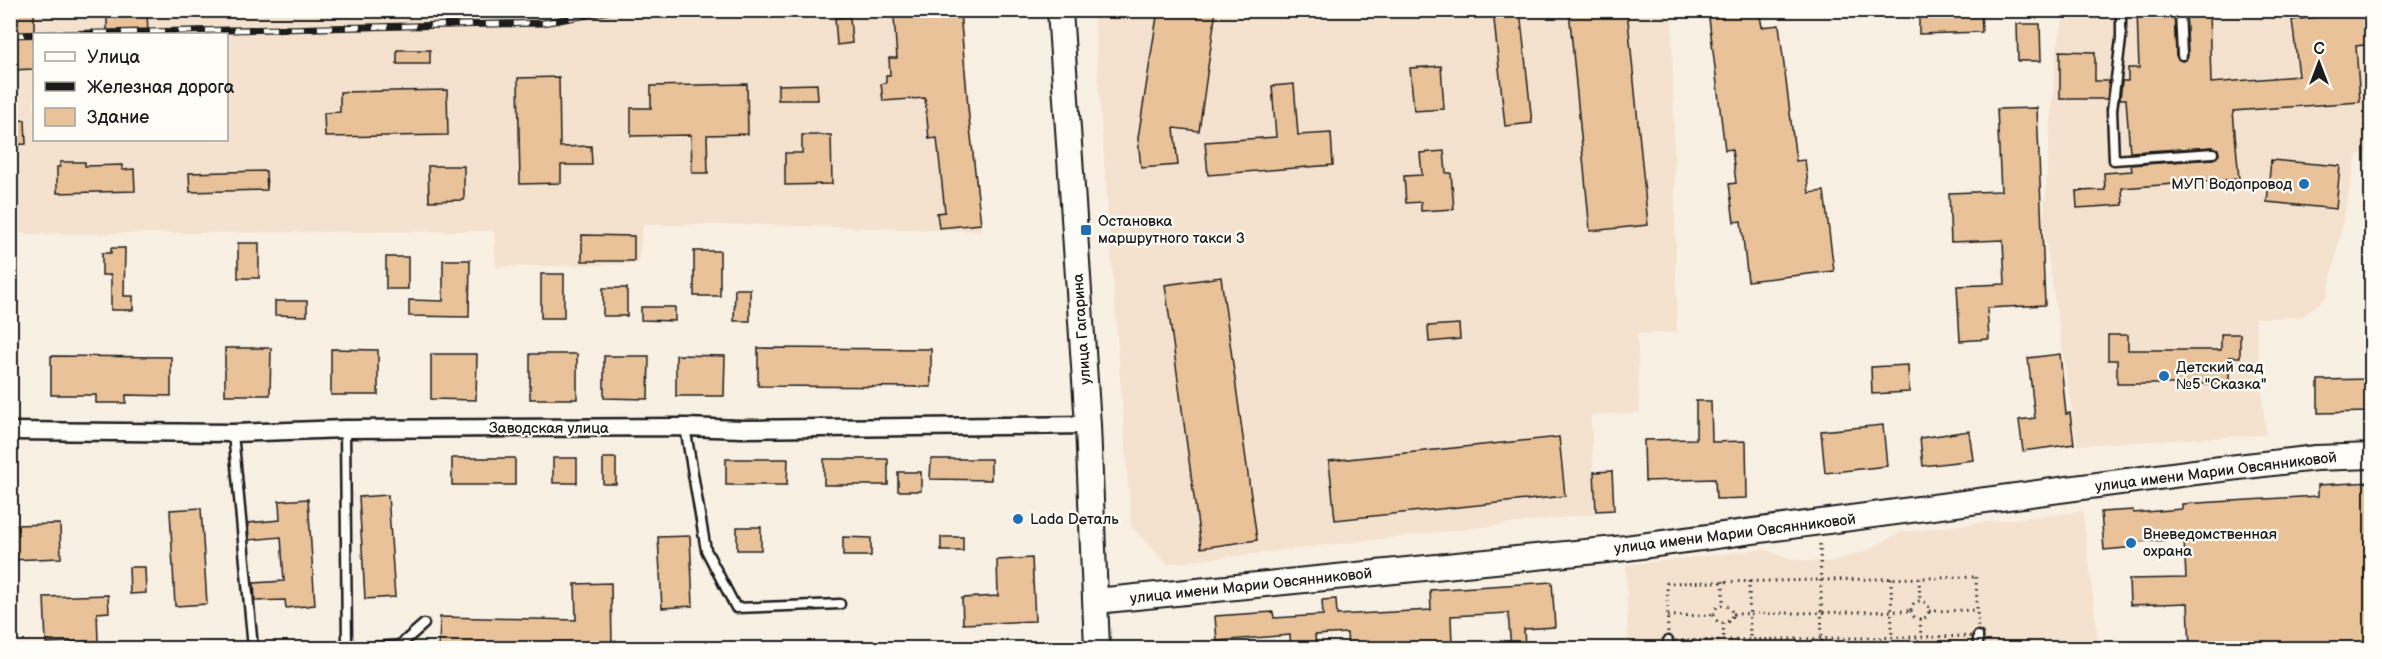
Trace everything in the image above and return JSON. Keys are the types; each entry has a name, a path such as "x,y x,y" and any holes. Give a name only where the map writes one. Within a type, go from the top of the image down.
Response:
{"street":[{"name":"улица Гагарина","path":"1060,10 1088,425 1097,648"},
{"name":"Заводская улица","path":"10,431 233,433 345,429 685,427 741,429 1088,425"},
{"name":"улица имени Марии Овсянниковой","path":"1096,601 1626,548 2195,472 2316,458 2372,456"}],"lane":[{"path":"2121,10 2121,39 2112,110 2114,160 2213,153"},
{"path":"2180,10 2182,55"},
{"path":"685,427 706,550 736,608 840,604"},
{"path":"345,429 347,648"},
{"path":"233,433 253,648"},
{"path":"364,648 400,645 424,624"},
{"path":"1978,636 1978,648"}],"path":[{"path":"1820,561 1822,648"},
{"path":"1976,577 1978,636 1724,640 1668,645 1667,583 1821,580 1976,577"},
{"path":"1891,578 1892,637"},
{"path":"1919,578 1920,601"},
{"path":"1723,581 1723,605"},
{"path":"1749,581 1750,640"},
{"path":"1920,601 1915,603 1911,610 1912,615 1920,620"},
{"path":"1920,601 1928,606 1929,611 1925,618 1920,620"},
{"path":"1723,605 1731,609 1732,614 1731,619 1723,623"},
{"path":"1714,615 1715,610 1723,605"},
{"path":"1732,614 1911,610"},
{"path":"1929,611 1977,610"},
{"path":"1668,616 1714,615"},
{"path":"1714,615 1719,622 1723,623"},
{"path":"1920,620 1920,637"},
{"path":"1723,623 1724,640"}],"shaded area":[{"path":"10,11 962,11 981,231 762,225 643,225 638,264 496,267 494,231 11,234"},
{"path":"1093,11 1672,11 1677,332 1637,334 1640,413 1591,415 1595,514 1167,564 1131,526"},
{"path":"2065,11 2371,11 2371,152 2357,155 2327,297 2301,317 2255,318 2266,435 2077,445 2043,223 2056,53"},
{"path":"2083,511 2099,648 1628,648 1626,565 1764,549 1784,557 1806,561 1834,561 1868,550 1901,532"}],"building":[{"path":"10,10 34,10 33,69 10,70"},
{"path":"107,10 147,10 148,33 107,33"},
{"path":"1158,10 1216,10 1199,131 1174,128 1178,165 1141,168 1138,138"},
{"path":"1493,10 1520,10 1532,123 1505,126"},
{"path":"1569,10 1627,10 1648,225 1590,231"},
{"path":"1708,10 1759,10 1762,27 1779,25 1796,161 1805,160 1809,193 1824,191 1834,271 1748,281 1741,221 1734,222 1729,184 1736,183 1732,149 1725,150"},
{"path":"1919,10 1981,10 1982,32 1919,34"},
{"path":"2137,10 2174,10 2176,55 2182,61 2186,60 2188,55 2186,10 2209,10 2211,83 2299,76 2292,20 2326,16 2326,10 2353,10 2353,13 2372,11 2372,44 2356,46 2360,102 2233,111 2239,179 2122,188 2123,205 2077,208 2076,191 2105,190 2104,173 2132,171 2131,165 2213,159 2219,155 2218,149 2213,147 2130,152 2126,99 2120,99 2122,81 2128,81 2128,68 2139,68"},
{"path":"960,12 981,224 939,228 937,213 945,212 937,138 929,139 925,98 883,101 881,84 886,83 886,75 890,75 889,58 897,58 894,17"},
{"path":"850,17 852,43 837,45 835,18"},
{"path":"2017,24 2040,24 2041,61 2018,61"},
{"path":"397,50 430,50 430,64 397,64"},
{"path":"2060,51 2095,52 2095,81 2109,81 2107,99 2060,99"},
{"path":"1441,66 1444,109 1414,111 1410,68"},
{"path":"559,77 560,147 591,146 592,165 561,165 561,183 520,184 518,78"},
{"path":"747,84 748,134 707,135 708,173 692,173 691,135 631,136 631,108 651,108 651,86"},
{"path":"817,84 818,100 778,100 778,85"},
{"path":"1294,84 1298,135 1331,133 1333,165 1208,175 1205,142 1276,137 1272,86"},
{"path":"447,90 448,135 325,137 324,113 340,112 340,92"},
{"path":"2037,108 2045,305 1987,308 1989,339 1960,341 1957,286 2005,284 2003,240 1951,242 1949,193 2001,191 1997,109"},
{"path":"25,120 26,144 10,145 10,121"},
{"path":"802,135 831,135 832,184 785,185 785,153 802,153"},
{"path":"1444,151 1446,173 1451,173 1454,209 1421,211 1421,202 1406,203 1404,176 1422,175 1420,153"},
{"name":"МУП Водопровод","path":"2271,160 2340,166 2336,209 2267,202"},
{"path":"60,162 85,162 85,166 122,165 122,170 134,169 135,191 57,193 57,167 60,167"},
{"path":"428,166 464,166 464,200 429,201"},
{"path":"266,171 267,190 190,192 189,173"},
{"path":"582,235 634,236 634,261 582,261"},
{"path":"238,243 259,243 259,278 238,278"},
{"path":"111,248 125,248 124,296 133,296 133,310 111,310 111,275 102,275 102,253 111,253"},
{"path":"694,251 720,251 720,296 694,296"},
{"path":"386,257 408,257 408,289 386,289"},
{"path":"443,260 470,260 469,317 409,316 409,300 443,301"},
{"path":"541,274 564,274 564,318 541,318"},
{"path":"1221,277 1257,540 1201,548 1165,285"},
{"path":"603,288 627,288 627,316 603,316"},
{"path":"735,289 750,289 750,321 734,321"},
{"path":"275,301 307,301 307,316 275,315"},
{"path":"641,307 675,307 675,321 641,320"},
{"path":"1459,324 1460,339 1429,342 1428,326"},
{"path":"2221,334 2240,334 2240,357 2229,357 2229,384 2117,384 2117,360 2108,360 2108,335 2128,335 2128,350 2221,350"},
{"path":"225,348 271,348 270,395 225,395"},
{"path":"758,348 931,349 931,387 758,386"},
{"path":"331,349 378,350 378,395 331,395"},
{"path":"431,354 477,354 476,400 431,399"},
{"path":"530,354 577,354 577,399 530,399"},
{"path":"2060,354 2066,414 2070,413 2074,444 2023,451 2019,420 2035,418 2028,358"},
{"path":"676,355 725,356 724,396 676,396"},
{"path":"51,356 171,357 171,396 126,395 126,403 96,403 96,395 51,395"},
{"path":"604,356 649,356 648,399 604,398"},
{"path":"1908,365 1909,392 1872,394 1871,367"},
{"path":"2372,379 2372,412 2318,413 2318,380"},
{"path":"1696,401 1711,401 1712,442 1746,441 1747,498 1716,499 1715,479 1645,481 1644,440 1696,439"},
{"path":"1883,425 1887,466 1825,473 1821,431"},
{"path":"1969,431 1973,460 1923,466 1920,438"},
{"path":"1559,437 1565,496 1335,520 1329,461"},
{"path":"452,458 515,458 515,485 452,485"},
{"path":"553,458 577,458 577,483 553,483"},
{"path":"603,458 616,458 616,484 603,484"},
{"path":"726,459 788,459 787,485 726,485"},
{"path":"824,459 888,459 888,485 824,485"},
{"path":"931,459 991,459 991,480 930,479"},
{"path":"1612,471 1614,510 1596,511 1594,472"},
{"path":"898,472 921,472 921,491 898,491"},
{"path":"2372,482 2372,648 2190,648 2188,603 2130,605 2129,579 2186,578 2184,539 2135,542 2136,547 2104,550 2101,512 2133,510 2133,513 2182,509 2182,504 2318,496 2318,485"},
{"path":"388,495 395,597 365,599 359,497"},
{"path":"308,499 315,605 286,608 285,600 255,601 254,583 284,581 281,537 249,540 248,523 280,520 279,501"},
{"path":"201,508 207,604 175,606 170,510"},
{"path":"60,524 61,558 10,560 10,525"},
{"path":"737,527 761,527 761,550 737,550"},
{"path":"690,536 693,606 662,608 658,537"},
{"path":"843,537 871,538 871,556 843,556"},
{"path":"941,537 963,537 963,551 941,551"},
{"path":"1032,558 1035,621 963,624 962,598 998,596 997,560"},
{"path":"129,567 145,567 146,593 130,594"},
{"path":"1552,582 1555,627 1524,629 1525,648 1511,648 1508,613 1451,616 1452,646 1348,648 1347,633 1315,635 1316,648 1291,648 1290,635 1217,641 1215,616 1273,612 1274,618 1323,615 1322,600 1336,599 1337,615 1431,610 1430,590"},
{"path":"611,583 612,647 439,648 440,617 576,620 575,584"},
{"path":"108,595 109,612 97,613 98,641 46,643 44,597"}],"railway":[{"path":"99,33 543,23 615,10"},
{"path":"10,35 33,34"}],"place":[{"name":"МУП Водопровод","path":"2304,184"},
{"name":"Остановка маршрутного такси 3","path":"1086,230"},
{"name":"Детский сад №5 \"Сказка\"","path":"2164,376"},
{"name":"Lada Dеталь","path":"1018,519"},
{"name":"Вневедомственная охрана","path":"2131,543"}]}
